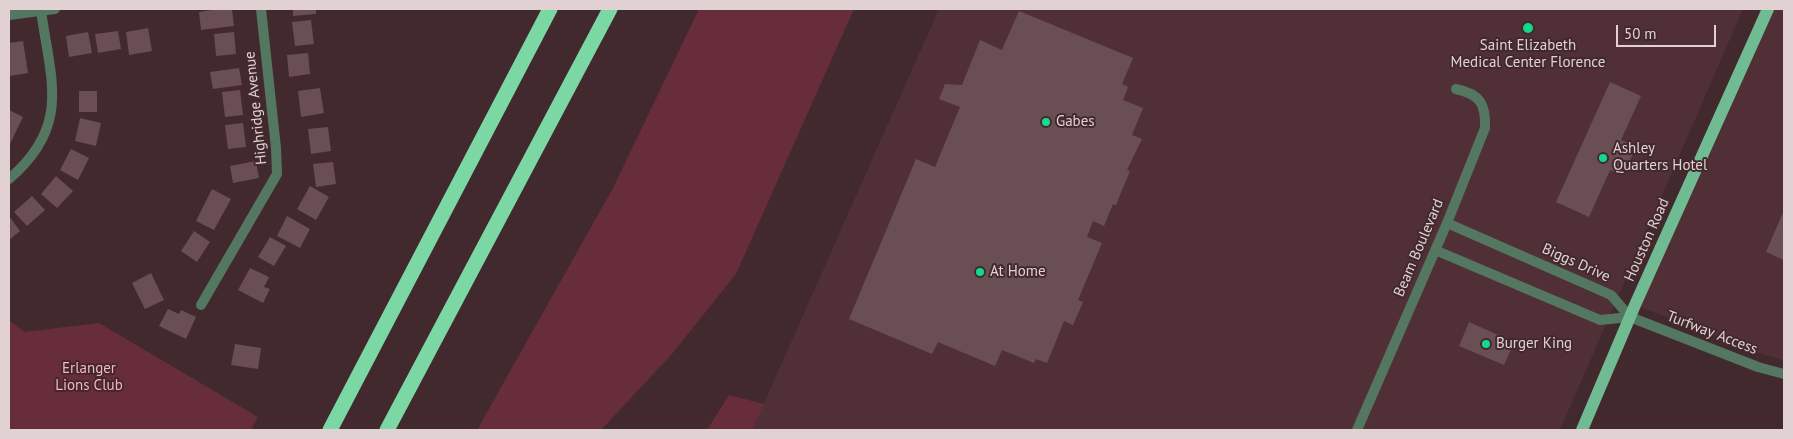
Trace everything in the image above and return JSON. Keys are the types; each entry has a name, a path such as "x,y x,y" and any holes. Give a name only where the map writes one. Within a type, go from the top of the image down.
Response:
{"highway":[{"path":"330,430 550,9"},
{"path":"387,430 610,9"}],"main road":[{"name":"Houston Road","path":"1582,430 1630,317 1768,9"}],"street":[{"path":"9,15 55,9"},
{"name":"Highridge Avenue","path":"201,305 277,174 276,148 261,9"},
{"path":"9,179 33,156 44,140 50,121 51,82 41,11"},
{"name":"Beam Boulevard","path":"1357,430 1447,223 1485,128 1486,117 1482,104 1473,93 1456,89"},
{"name":"Biggs Drive","path":"1447,223 1612,295 1630,317"},
{"path":"1435,250 1600,320 1630,317"},
{"name":"Turfway Access","path":"1630,317 1758,367 1784,374"}],"shaded area":[{"path":"939,9 1743,9 1560,430 752,430"},
{"path":"1768,9 1784,9 1784,360 1762,354 1635,305"}],"green space":[{"path":"699,9 854,9 736,274 672,354 601,430 477,430 613,188"},
{"name":"Erlanger Lions Club","path":"9,320 24,332 99,323 258,417 251,430 9,430"},
{"path":"729,395 764,404 752,430 707,430"}],"building":[{"path":"232,9 234,26 201,30 199,12"},
{"path":"293,9 316,9 316,14 293,16"},
{"path":"1019,11 1133,58 1122,84 1128,87 1123,100 1143,108 1132,135 1142,139 1127,170 1130,171 1116,205 1113,204 1104,226 1093,221 1087,237 1102,243 1078,300 1083,302 1073,325 1064,321 1047,363 1036,359 1034,363 1002,350 995,366 938,342 932,354 849,319 916,159 935,167 960,107 939,99 945,84 962,85 980,40 1002,50"},
{"path":"311,20 314,44 295,46 292,22"},
{"path":"148,28 152,51 129,55 126,32"},
{"path":"118,31 121,49 98,53 95,34"},
{"path":"88,32 92,53 69,57 66,36"},
{"path":"234,32 236,54 216,56 214,34"},
{"path":"23,41 28,73 10,76 9,43"},
{"path":"308,53 310,74 289,77 287,55"},
{"path":"239,68 242,85 213,89 210,72"},
{"name":"Ashley Quarters Hotel","path":"1610,82 1641,96 1621,140 1636,147 1623,175 1610,170 1589,217 1556,202"},
{"path":"320,88 324,113 301,117 298,91"},
{"path":"240,90 243,115 225,117 222,92"},
{"path":"79,91 97,91 97,112 79,112"},
{"path":"9,110 23,117 9,146"},
{"path":"80,118 101,123 96,146 75,141"},
{"path":"243,123 246,147 228,149 225,125"},
{"path":"328,127 331,151 311,154 308,129"},
{"path":"71,149 89,158 78,180 60,170"},
{"path":"256,161 259,178 233,183 230,166"},
{"path":"333,162 336,184 316,187 313,164"},
{"path":"56,176 73,191 57,208 41,194"},
{"path":"310,186 329,197 316,220 297,209"},
{"path":"212,189 231,199 214,230 196,221"},
{"path":"32,196 45,210 27,226 14,212"},
{"path":"1784,210 1784,260 1766,252"},
{"path":"9,216 20,231 9,240"},
{"path":"287,216 310,229 300,248 277,236"},
{"path":"194,231 210,242 197,262 181,251"},
{"path":"270,237 286,246 274,266 258,257"},
{"path":"250,268 269,277 264,287 270,289 263,303 238,290"},
{"path":"151,273 164,300 145,309 132,283"},
{"path":"168,309 179,314 181,310 196,317 186,339 159,326"},
{"name":"Burger King","path":"1469,322 1514,342 1504,365 1459,346"},
{"path":"235,344 261,348 258,369 231,365"}],"place":[{"name":"Saint Elizabeth Medical Center Florence","path":"1528,28"},
{"name":"Gabes","path":"1046,122"},
{"name":"Ashley Quarters Hotel","path":"1603,158"},
{"name":"At Home","path":"980,272"},
{"name":"Burger King","path":"1486,344"}]}
